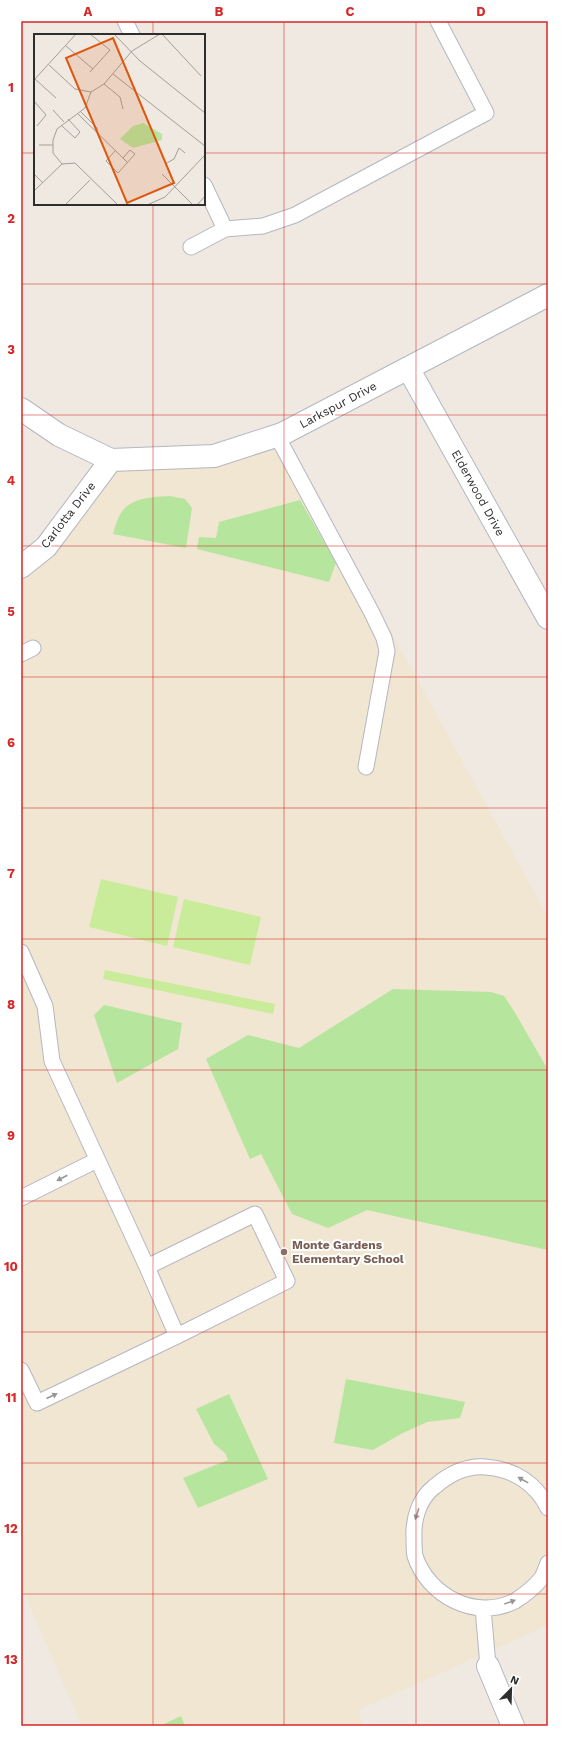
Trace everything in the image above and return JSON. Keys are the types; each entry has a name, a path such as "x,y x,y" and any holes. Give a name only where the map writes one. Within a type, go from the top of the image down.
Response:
{"street":[{"name":"Larkspur Drive","path":"111,460 214,456 277,436 548,295"},
{"name":"Elderwood Drive","path":"408,368 548,618"},
{"path":"21,409 59,435 111,460"},
{"name":"Carlotta Drive","path":"21,567 46,547 111,460"},
{"path":"488,1666 514,1726"}],"lane":[{"path":"125,21 132,34"},
{"path":"191,246 225,229 263,226 295,215 486,113 438,21"},
{"path":"205,187 225,229"},
{"path":"277,436 355,579 384,638 387,651 366,767"},
{"path":"21,952 45,1006 52,1061 147,1267 177,1336"},
{"path":"21,1198 97,1160"},
{"path":"21,1370 38,1403 287,1281 255,1214 147,1267"},
{"path":"548,1508 544,1498 532,1485 502,1468 477,1466 463,1468 444,1478 430,1490 421,1503 413,1526 415,1556 428,1580 446,1597 472,1607 497,1607 516,1601 542,1579 548,1563"},
{"path":"484,1608 488,1666"}],"shaded area":[{"name":"Monte Gardens Elementary School","path":"282,434 548,917 548,1625 358,1710 363,1726 82,1726 21,1586 21,567 111,460 214,456"}],"green space":[{"path":"170,496 185,499 192,508 186,548 113,534 120,515 125,508 131,504 143,499"},
{"path":"300,500 336,563 329,582 197,549 199,537 216,538 219,522"},
{"path":"101,879 178,897 167,946 89,927"},
{"path":"184,899 261,917 250,965 173,947"},
{"path":"105,970 275,1004 273,1014 103,979"},
{"path":"393,989 491,992 504,996 514,1011 548,1070 548,1250 367,1210 328,1228 292,1214 261,1154 250,1159 206,1059 248,1035 299,1048"},
{"path":"104,1005 182,1023 178,1049 117,1083 94,1015"},
{"path":"346,1379 465,1402 460,1418 427,1422 401,1434 373,1450 334,1443"},
{"path":"229,1394 268,1479 198,1508 183,1478 228,1460 225,1453 214,1444 196,1409"},
{"path":"181,1716 185,1726 160,1726"}],"place":[{"name":"Monte Gardens Elementary School","path":"284,1252"}]}
